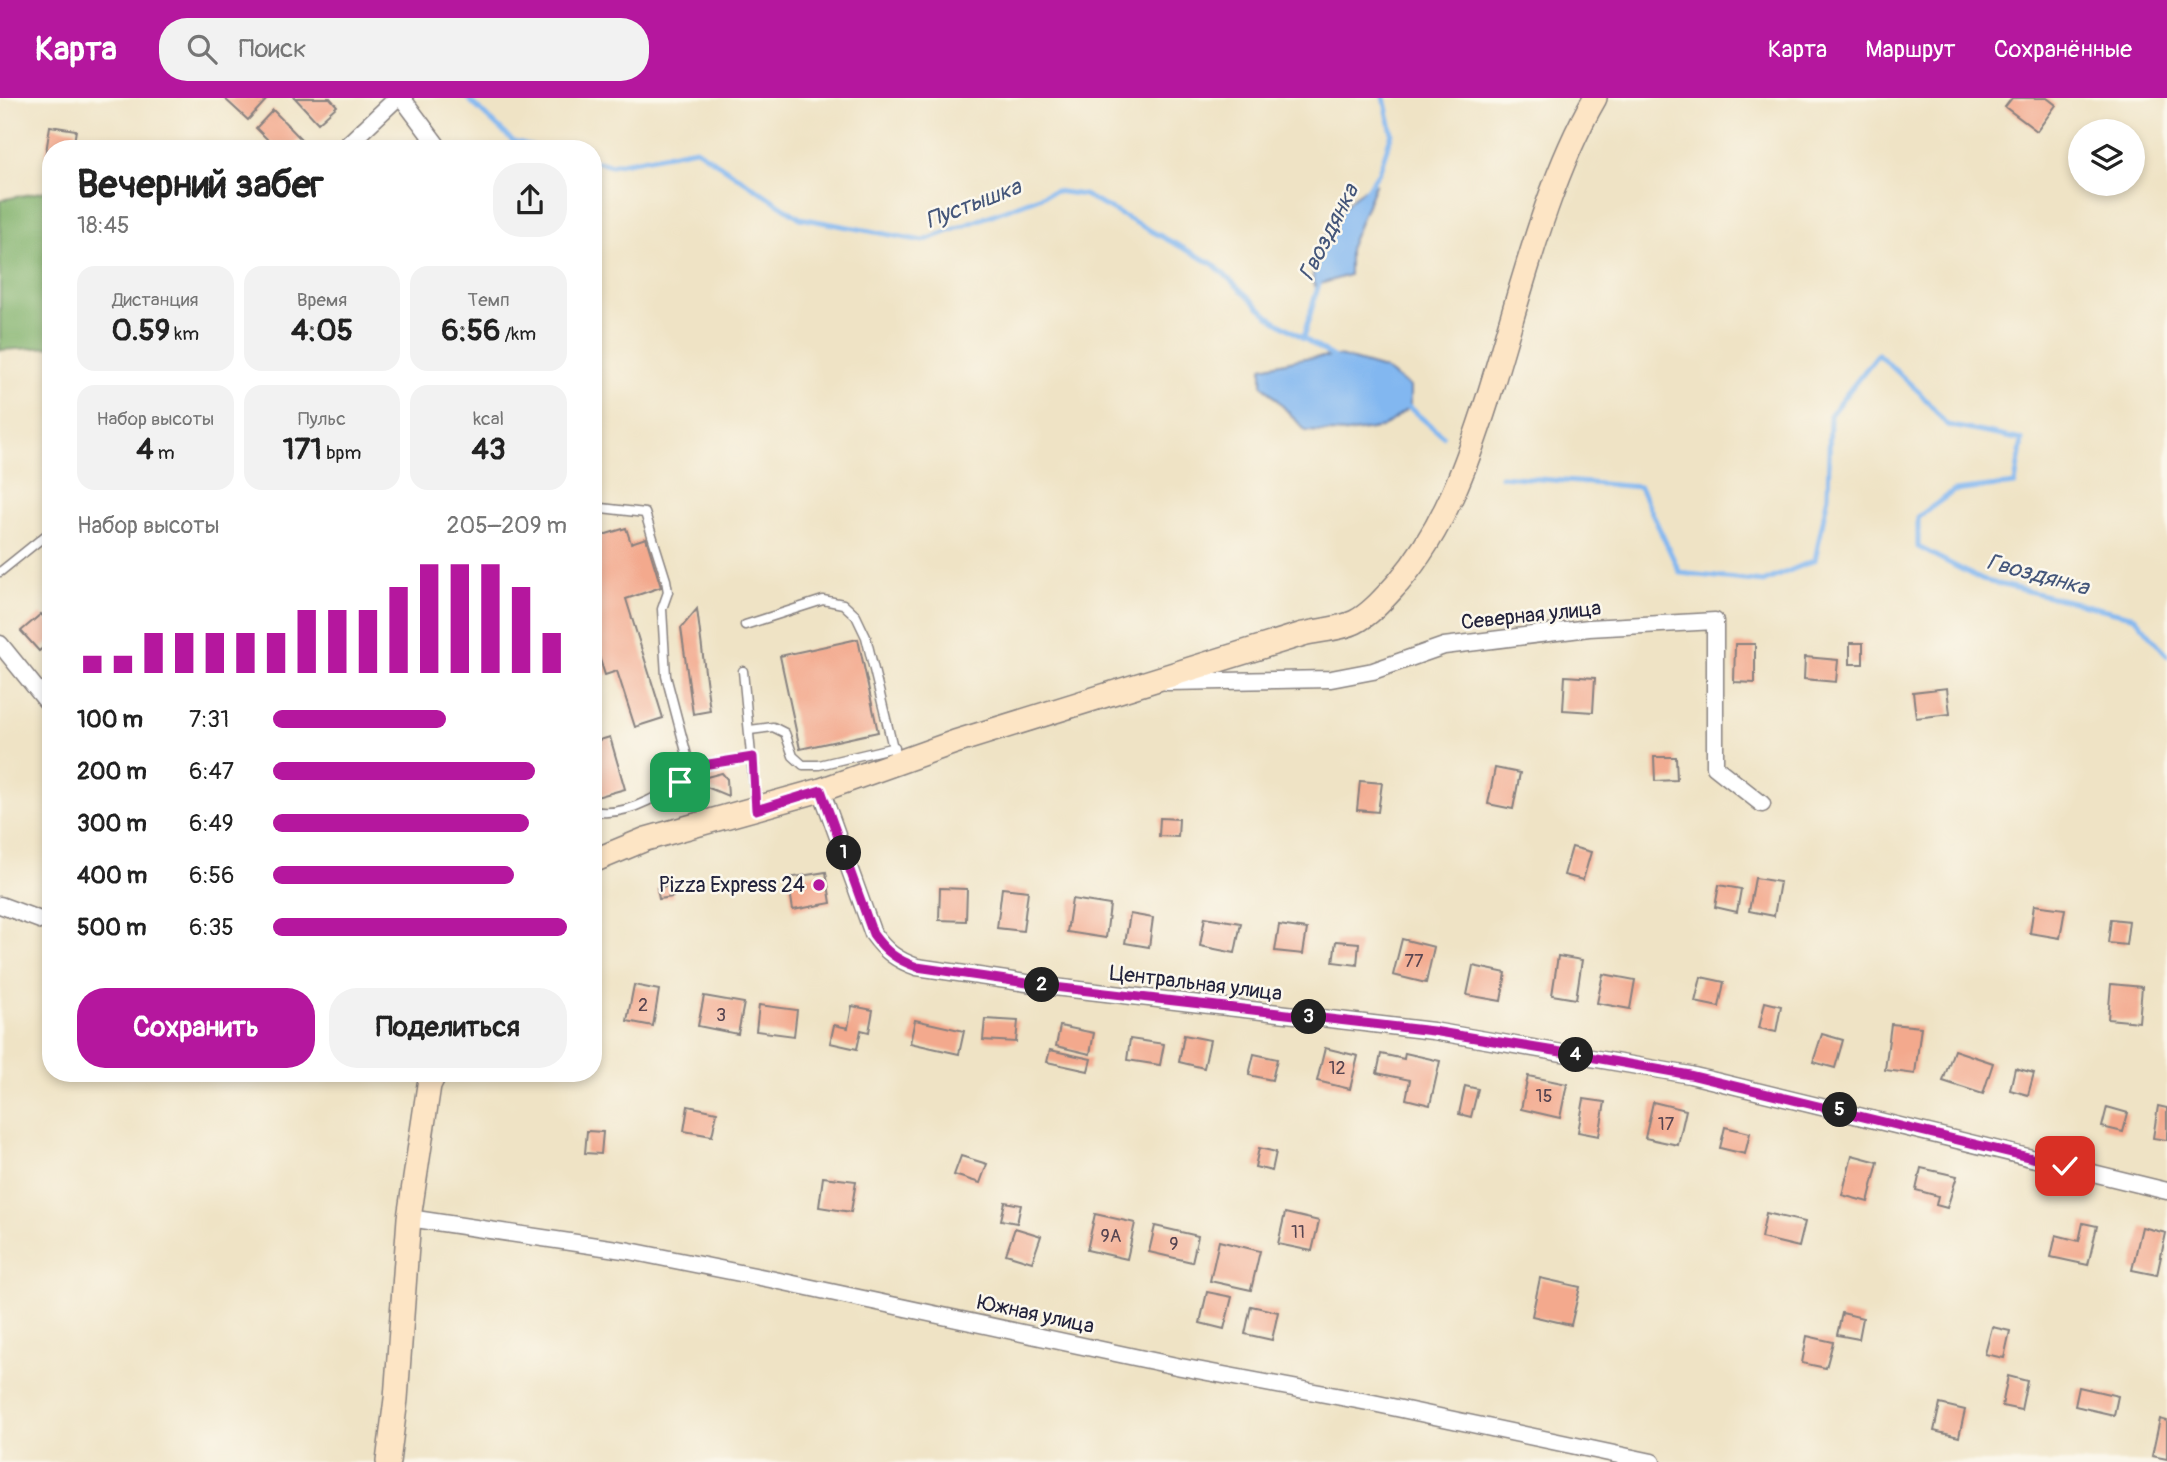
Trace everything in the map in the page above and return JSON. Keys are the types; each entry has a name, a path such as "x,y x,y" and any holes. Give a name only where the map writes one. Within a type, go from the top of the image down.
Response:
{"main road":[{"path":"602,857 646,839 821,790 895,755 1150,683 1303,634 1354,622 1385,598 1412,567 1439,524 1461,476 1481,418 1569,147 1595,98"},
{"path":"388,1462 396,1399 409,1218 430,1082"}],"street":[{"path":"353,140 400,98 433,140"},
{"name":"Северная улица","path":"1150,683 1331,679 1373,671 1444,646 1589,628 1715,621 1715,767 1762,804"},
{"path":"0,644 42,691"},
{"name":"Центральная улица","path":"821,790 873,934 885,951 898,961 917,967 1054,987 1433,1031 1690,1075 2167,1191"},
{"path":"0,905 42,921"},
{"name":"Южная улица","path":"409,1218 631,1251 1181,1367 1373,1403 1652,1462"}],"lane":[{"path":"602,508 645,513 666,580 668,592 662,609 666,676 690,767"},
{"path":"0,572 42,538"},
{"path":"745,625 823,600 843,604 856,616 866,636 895,755 803,765 793,756 785,733 773,727 750,730"},
{"path":"743,671 756,810"},
{"path":"602,810 631,808 680,782 690,767 753,757"}],"green space":[{"path":"42,192 42,348 0,350 0,200"}],"water":[{"path":"1375,185 1349,249 1349,275 1314,286 1315,264 1332,225 1347,203"},
{"path":"1339,356 1384,369 1410,387 1410,407 1383,427 1348,433 1306,431 1262,384 1262,367 1304,358"}],"building":[{"path":"224,98 268,98 248,120"},
{"path":"295,98 330,98 337,106 318,123"},
{"path":"2012,98 2047,98 2056,105 2037,131 2005,107"},
{"path":"273,110 301,139 268,140 256,128"},
{"path":"50,126 76,130 74,140 48,140"},
{"path":"626,528 631,543 646,538 661,587 626,599 663,718 635,727 617,671 605,675 602,666 602,535"},
{"path":"697,609 710,711 693,714 681,628"},
{"path":"41,614 42,648 39,651 21,631"},
{"path":"858,639 878,732 800,749 780,656"},
{"path":"1850,643 1863,643 1863,664 1850,664"},
{"path":"1735,644 1755,644 1755,683 1734,682"},
{"path":"1805,657 1838,660 1836,682 1804,679"},
{"path":"1565,676 1595,678 1593,712 1563,710"},
{"path":"1947,688 1950,714 1916,718 1913,692"},
{"path":"610,737 625,789 602,795 602,739"},
{"path":"1654,757 1676,757 1677,780 1655,781"},
{"path":"1495,768 1520,773 1513,809 1488,804"},
{"path":"722,773 727,779 728,796 704,786 699,779"},
{"path":"1360,781 1382,783 1378,812 1357,810"},
{"path":"1160,818 1179,819 1178,837 1159,836"},
{"path":"1572,847 1591,852 1583,880 1564,875"},
{"path":"826,872 831,903 793,910 788,878"},
{"path":"1755,878 1780,882 1774,916 1749,911"},
{"path":"671,885 673,897 659,899 657,888"},
{"path":"1719,885 1741,889 1737,912 1715,907"},
{"path":"940,888 967,889 966,921 939,920"},
{"path":"1002,888 1028,891 1023,931 997,928"},
{"path":"1072,899 1110,905 1106,938 1067,932"},
{"path":"2034,905 2065,909 2060,938 2030,933"},
{"path":"1130,914 1153,918 1149,947 1125,943"},
{"path":"1205,917 1241,923 1235,953 1200,946"},
{"path":"2111,919 2129,921 2126,945 2108,943"},
{"path":"1279,925 1307,929 1303,954 1275,951"},
{"path":"1402,939 1434,947 1426,983 1393,975"},
{"path":"1336,941 1359,943 1357,965 1333,962"},
{"path":"1558,956 1582,960 1576,999 1552,995"},
{"path":"1473,966 1506,973 1501,1001 1467,995"},
{"path":"1603,974 1635,980 1630,1009 1597,1003"},
{"path":"1701,977 1724,982 1719,1007 1695,1002"},
{"path":"2111,984 2142,987 2139,1022 2108,1019"},
{"path":"634,985 659,990 653,1026 627,1021"},
{"path":"704,996 744,1003 738,1034 698,1026"},
{"path":"1765,1002 1781,1006 1776,1032 1759,1028"},
{"path":"759,1005 797,1010 794,1036 756,1031"},
{"path":"852,1006 873,1010 869,1032 861,1030 857,1049 830,1043 834,1025 848,1028"},
{"path":"985,1019 1018,1021 1016,1042 983,1040"},
{"path":"915,1020 964,1031 959,1054 910,1043"},
{"path":"1891,1024 1921,1027 1915,1074 1885,1070"},
{"path":"1060,1026 1094,1033 1090,1054 1056,1046"},
{"path":"1822,1034 1843,1040 1835,1068 1813,1062"},
{"path":"1184,1035 1210,1040 1204,1068 1179,1062"},
{"path":"1130,1039 1164,1044 1160,1065 1127,1060"},
{"path":"1325,1048 1358,1056 1350,1089 1317,1081"},
{"path":"1050,1050 1091,1059 1088,1071 1047,1062"},
{"path":"1954,1050 1993,1063 1983,1094 1943,1081"},
{"path":"1405,1053 1440,1061 1430,1105 1406,1099 1410,1080 1377,1073 1381,1054 1404,1059"},
{"path":"1254,1054 1277,1059 1272,1080 1249,1075"},
{"path":"2015,1068 2034,1073 2028,1095 2010,1090"},
{"path":"1528,1076 1567,1084 1560,1118 1521,1109"},
{"path":"1465,1086 1478,1089 1471,1117 1459,1114"},
{"path":"1584,1099 1605,1102 1599,1136 1578,1132"},
{"path":"1653,1102 1686,1110 1678,1145 1645,1138"},
{"path":"688,1106 717,1112 712,1136 684,1131"},
{"path":"2158,1106 2167,1108 2167,1140 2153,1138"},
{"path":"2107,1107 2128,1113 2123,1132 2102,1127"},
{"path":"1725,1127 1750,1133 1745,1154 1720,1148"},
{"path":"587,1131 603,1132 601,1154 585,1153"},
{"path":"1259,1148 1276,1152 1272,1171 1255,1167"},
{"path":"1852,1155 1878,1162 1868,1202 1842,1195"},
{"path":"961,1156 987,1164 980,1183 954,1175"},
{"path":"1921,1168 1957,1176 1947,1208 1936,1205 1938,1196 1916,1190"},
{"path":"823,1177 856,1181 851,1212 819,1207"},
{"path":"1005,1202 1021,1205 1017,1223 1001,1220"},
{"path":"1285,1213 1319,1221 1312,1251 1278,1244"},
{"path":"1766,1213 1805,1222 1799,1247 1761,1238"},
{"path":"1095,1214 1135,1223 1127,1259 1087,1250"},
{"path":"2083,1223 2097,1226 2088,1265 2051,1257 2056,1235 2079,1241"},
{"path":"1155,1226 1198,1236 1192,1262 1149,1252"},
{"path":"2142,1227 2166,1233 2157,1275 2132,1270"},
{"path":"1015,1228 1041,1236 1032,1262 1006,1254"},
{"path":"1219,1241 1260,1251 1251,1290 1210,1281"},
{"path":"1540,1278 1580,1287 1571,1325 1532,1316"},
{"path":"1207,1292 1232,1297 1224,1329 1200,1323"},
{"path":"1251,1306 1278,1312 1272,1340 1245,1334"},
{"path":"1842,1313 1863,1318 1859,1339 1837,1335"},
{"path":"1992,1327 2010,1331 2004,1358 1985,1354"},
{"path":"1807,1336 1833,1342 1826,1368 1802,1363"},
{"path":"2008,1376 2027,1381 2021,1410 2002,1406"},
{"path":"2079,1387 2118,1396 2114,1415 2075,1406"},
{"path":"1940,1404 1965,1410 1959,1437 1934,1431"},
{"path":"2160,1419 2167,1421 2167,1459 2152,1456"}],"waterway":[{"name":"Пустышка","path":"467,98 512,140"},
{"name":"Гвоздянка","path":"1364,194 1379,172 1392,133 1384,98"},
{"name":"Пустышка","path":"602,163 611,165 696,149 800,218 923,241 1055,191 1084,195 1213,264 1270,317 1338,360"},
{"name":"Гвоздянка","path":"1303,338 1320,280"},
{"name":"Гвоздянка","path":"1501,476 1640,487 1680,573 1763,582 1815,560 1828,495 1830,415 1878,354 1920,393 1947,425 2022,440 2015,484 1954,491 1918,517 1918,547 1982,580 2135,617 2167,655"},
{"name":"Гвоздянка","path":"1405,404 1443,436"}],"place":[{"name":"Pizza Express 24","path":"819,885"}],"route":[{"path":"680,782 690,767 753,757 756,810 821,790 873,934 885,951 898,961 917,967 1054,987 1433,1031 1573,1054 1690,1075 2065,1166"}]}
